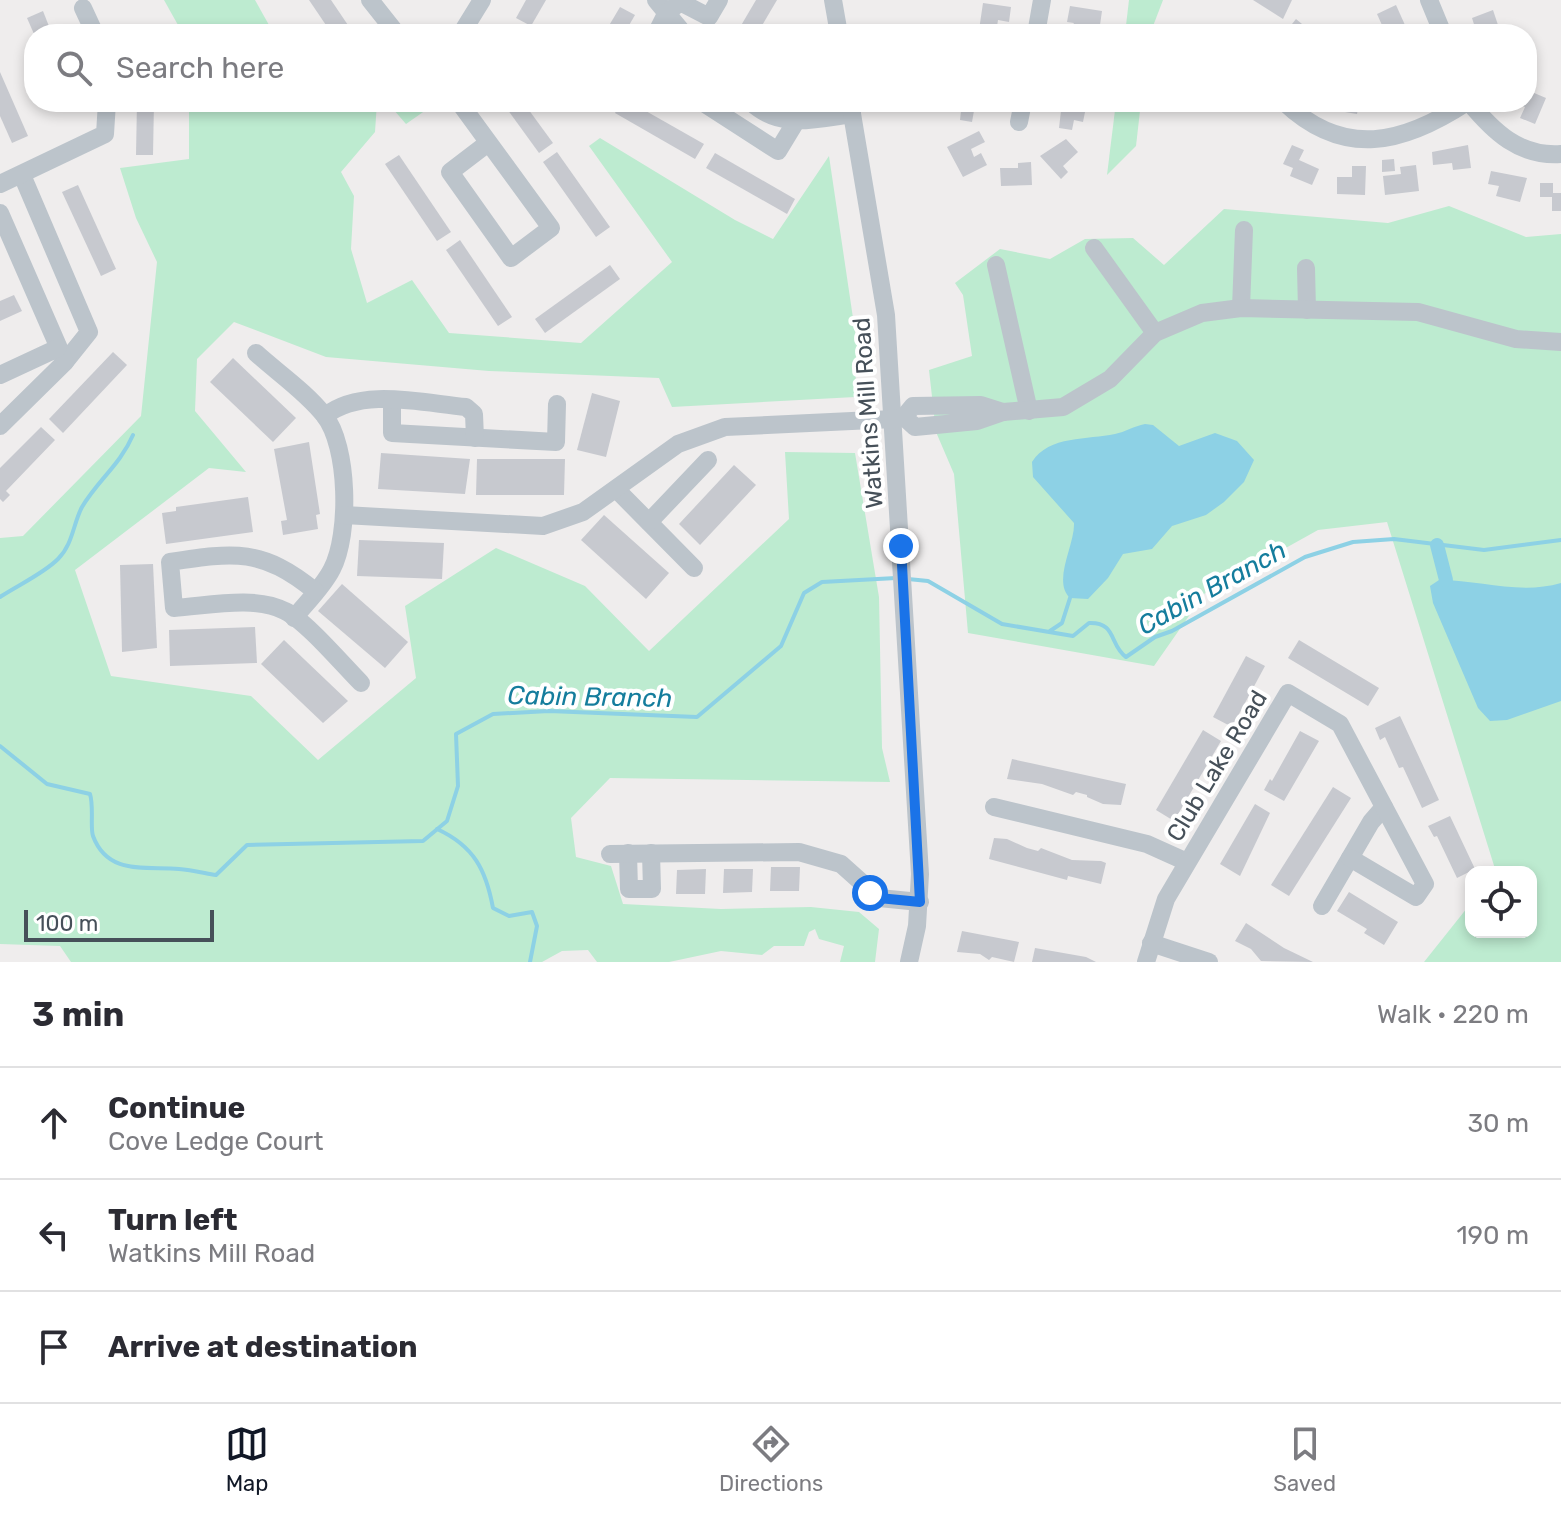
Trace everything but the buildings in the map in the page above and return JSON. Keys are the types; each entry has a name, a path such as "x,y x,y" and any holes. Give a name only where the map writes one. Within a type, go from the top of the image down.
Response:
{"street":[{"path":"370,0 389,24"},
{"path":"467,24 482,0"},
{"path":"672,4 709,17 719,0"},
{"path":"833,0 837,24"},
{"path":"1038,24 1042,0"},
{"path":"1429,0 1439,24"},
{"path":"661,24 672,4"},
{"path":"672,4 680,24"},
{"path":"83,8 90,24"},
{"path":"0,184 105,134 106,112"},
{"path":"466,112 551,228 511,258 450,172 488,143"},
{"path":"718,112 778,151 795,123"},
{"path":"761,112 795,123 836,112"},
{"name":"Watkins Mill Road","path":"852,112 882,286 899,418 901,546 920,902 909,962"},
{"path":"1019,122 1021,112"},
{"path":"1294,112 1305,122 1354,139 1412,134 1450,112"},
{"path":"1477,112 1511,144 1561,154"},
{"path":"0,426 62,355 89,332 22,175"},
{"path":"0,213 62,355"},
{"path":"1241,308 1244,230"},
{"path":"1094,248 1155,333"},
{"path":"996,265 1029,411"},
{"path":"1306,268 1307,310"},
{"path":"344,515 543,526 583,512 678,444 725,427 899,418 915,427 977,421 1003,412 1063,407 1110,379 1155,333 1202,313 1241,308 1418,312 1516,339 1561,342"},
{"path":"256,353 325,416 333,433 344,484 344,515 332,570 294,618"},
{"path":"0,375 62,355"},
{"path":"325,416 351,402 392,401 466,407 474,414 475,438"},
{"path":"392,401 392,433 556,442 557,404"},
{"path":"649,522 708,460"},
{"path":"616,489 694,568"},
{"path":"315,591 293,573 264,557 228,556 170,562 174,608 271,606 294,618 361,683"},
{"name":"Club Lake Road","path":"1146,962 1166,899 1288,693 1340,724 1425,884 1416,897 1350,858"},
{"path":"994,807 1147,844 1187,862"},
{"path":"1322,906 1384,807"},
{"path":"651,853 652,889 629,889 619,854 651,853 799,852 841,864 879,898 920,902"},
{"path":"1151,943 1209,962"}],"green space":[{"path":"164,0 255,0 268,24 177,24"},
{"path":"1129,0 1163,0 1154,24 1126,24"},
{"path":"189,112 376,112 375,132 341,172 354,196 351,249 367,303 412,280 449,333 581,343 672,262 589,146 600,138 735,220 773,239 829,156 857,345 855,397 672,407 659,378 489,371 326,357 234,322 197,359 195,411 246,472 209,468 75,570 111,676 251,696 318,760 416,678 405,606 496,548 585,586 649,651 789,519 785,452 855,453 879,597 882,748 890,782 610,778 571,818 576,857 611,866 623,904 721,909 811,907 859,912 879,929 875,962 840,962 844,946 819,939 815,929 809,932 804,946 774,946 762,955 721,951 669,962 597,962 588,950 562,951 542,962 71,962 60,946 0,944 0,538 23,536 141,416 157,262 136,218 120,168 189,159"},
{"path":"396,112 423,112 406,124"},
{"path":"1115,112 1140,112 1136,146 1107,175"},
{"path":"1449,206 1526,237 1561,234 1561,962 1424,962 1465,911 1465,938 1537,938 1537,866 1494,866 1387,522 1318,530 1205,593 1154,666 968,633 954,474 936,432 929,370 972,356 963,295 955,283 1000,249 1050,259 1085,239 1133,238 1164,265 1224,209 1388,223"}],"water":[{"path":"1145,424 1153,425 1179,446 1215,433 1237,441 1254,460 1244,482 1224,502 1206,515 1172,526 1152,549 1123,554 1108,578 1088,599 1070,598 1063,582 1074,523 1033,477 1032,462 1039,453 1059,443 1115,434"},
{"path":"1439,580 1531,588 1561,583 1561,701 1507,720 1490,721 1478,708 1433,603 1430,586"}],"waterway":[{"path":"0,597 45,570 63,553 82,507 122,455 133,435"},
{"name":"Cabin Branch","path":"908,579 928,581 1002,624 1073,636 1089,623 1104,626 1126,657 1155,637 1172,631 1305,557 1353,542 1394,539 1484,550 1561,540"},
{"path":"1437,545 1446,580"},
{"name":"Cabin Branch","path":"0,746 47,784 90,794 92,832 100,849 108,858 129,866 216,875 247,845 423,841 447,821 458,786 456,734 493,714 549,711 697,717 781,646 804,593 822,582 896,578"},
{"path":"1050,631 1062,623 1070,598"},
{"path":"437,829 469,851 482,871 493,908 509,916 532,912 537,926 530,962"}],"route":[{"path":"870,893 879,898 920,902 901,546"}]}
